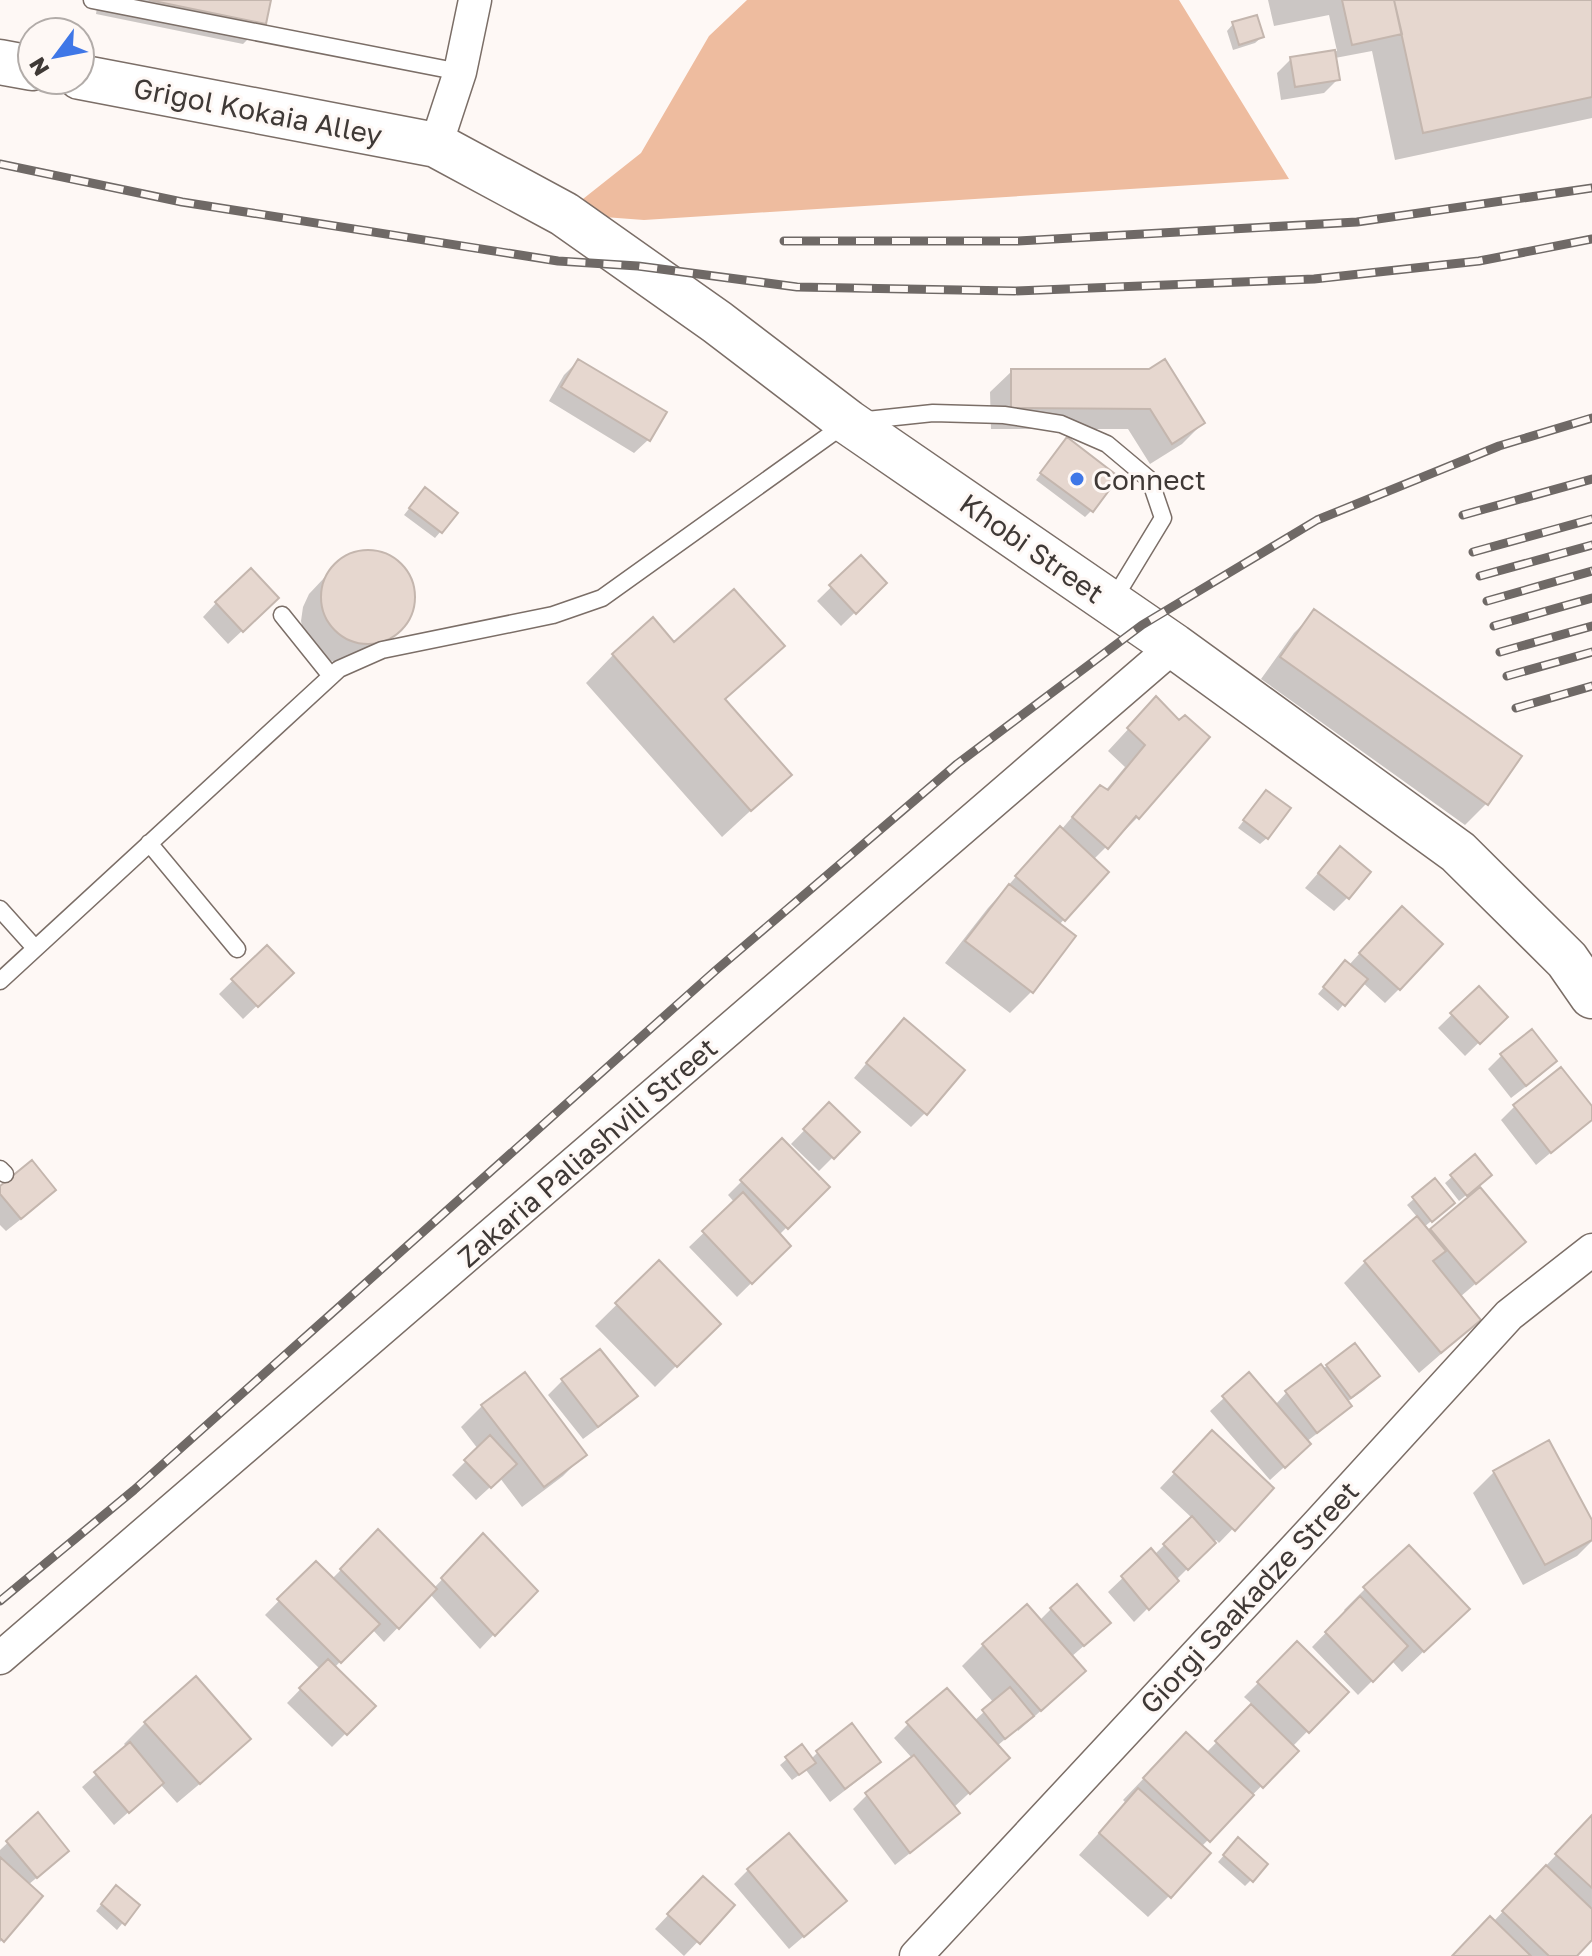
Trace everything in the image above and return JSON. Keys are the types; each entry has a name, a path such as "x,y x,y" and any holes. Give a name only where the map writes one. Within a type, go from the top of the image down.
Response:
{"main road":[{"name":"Grigol Kokaia Alley","path":"96,80 436,145"},
{"name":"Khobi Street","path":"436,145 564,214 717,322 848,422 1174,646 1458,852 1567,960 1592,996"}],"street":[{"path":"436,145 460,72 475,0"},
{"name":"Zakaria Paliashvili Street","path":"0,1658 1174,646"},
{"name":"Giorgi Saakadze Street","path":"916,1956 1509,1315 1592,1250"}],"lane":[{"path":"92,0 460,72"},
{"path":"0,981 339,669 382,650 553,615 602,598 848,422 933,413 1004,415 1061,424 1107,444 1150,480 1163,518 1111,603"},
{"path":"282,615 331,676"},
{"path":"149,843 237,949"},
{"path":"0,909 35,948"}],"shaded area":[{"path":"747,0 1179,0 1289,179 644,220 564,214 641,153 709,36"}],"building":[{"path":"149,0 271,0 266,24"},
{"path":"1342,0 1394,0 1402,34 1352,45"},
{"path":"1394,0 1592,0 1592,97 1423,133"},
{"path":"1257,15 1264,37 1239,45 1232,22"},
{"path":"1335,50 1340,80 1295,87 1290,57"},
{"path":"578,359 667,412 650,441 561,387"},
{"path":"1165,359 1205,423 1172,444 1150,409 1011,408 1011,369 1149,369"},
{"path":"1067,437 1119,477 1093,512 1040,473"},
{"path":"425,487 458,513 442,533 409,508"},
{"path":"368,550 386,554 401,564 411,579 415,597 411,615 401,630 386,640 368,644 350,640 335,630 325,615 321,597 325,579 335,564 350,554"},
{"path":"861,555 887,583 856,614 829,585"},
{"path":"251,568 279,598 243,632 215,602"},
{"path":"734,589 785,646 725,699 792,775 751,811 612,654 653,617 674,642"},
{"path":"1314,609 1522,756 1488,805 1280,657"},
{"path":"1156,696 1179,720 1185,715 1210,737 1139,819 1136,816 1108,849 1072,817 1100,785 1108,790 1145,745 1127,728"},
{"path":"1266,790 1291,808 1268,839 1243,820"},
{"path":"1060,826 1109,872 1065,921 1015,876"},
{"path":"1340,846 1371,872 1349,899 1318,873"},
{"path":"1009,884 1076,936 1033,993 965,941"},
{"path":"1402,906 1443,944 1400,990 1359,953"},
{"path":"267,945 294,973 258,1007 231,979"},
{"path":"1345,960 1368,979 1345,1006 1323,987"},
{"path":"1479,986 1508,1017 1480,1044 1450,1013"},
{"path":"904,1018 965,1070 927,1115 866,1063"},
{"path":"1532,1029 1557,1061 1526,1086 1500,1054"},
{"path":"1561,1067 1592,1106 1592,1120 1551,1153 1513,1105"},
{"path":"829,1102 860,1132 834,1159 803,1129"},
{"path":"782,1138 830,1187 788,1229 740,1180"},
{"path":"1475,1154 1492,1175 1467,1196 1450,1175"},
{"path":"32,1160 56,1190 21,1219 0,1194 0,1186"},
{"path":"1435,1178 1455,1203 1432,1222 1412,1197"},
{"path":"1480,1187 1526,1242 1476,1284 1430,1229"},
{"path":"743,1192 791,1246 752,1284 702,1231"},
{"path":"1417,1216 1446,1251 1433,1261 1481,1320 1441,1353 1364,1261"},
{"path":"659,1260 721,1324 677,1367 615,1303"},
{"path":"1355,1343 1380,1376 1351,1398 1326,1365"},
{"path":"600,1349 638,1396 598,1427 561,1379"},
{"path":"1321,1364 1352,1406 1317,1433 1285,1391"},
{"path":"525,1372 587,1455 544,1487 481,1405"},
{"path":"1249,1372 1311,1444 1285,1468 1222,1396"},
{"path":"1212,1430 1274,1488 1235,1531 1173,1472"},
{"path":"490,1435 517,1464 491,1488 464,1460"},
{"path":"1549,1440 1592,1520 1592,1540 1545,1565 1493,1471"},
{"path":"1192,1516 1216,1543 1188,1570 1163,1544"},
{"path":"378,1529 437,1589 399,1629 340,1569"},
{"path":"483,1533 538,1591 495,1636 441,1578"},
{"path":"1409,1545 1470,1609 1424,1652 1363,1587"},
{"path":"1151,1548 1179,1581 1149,1610 1121,1576"},
{"path":"316,1561 380,1624 341,1663 277,1599"},
{"path":"1077,1584 1111,1623 1084,1646 1050,1608"},
{"path":"1360,1596 1408,1646 1373,1682 1325,1632"},
{"path":"1027,1604 1086,1671 1041,1711 982,1644"},
{"path":"1297,1641 1349,1692 1309,1733 1257,1682"},
{"path":"328,1659 376,1706 347,1735 299,1688"},
{"path":"196,1676 251,1739 200,1784 144,1722"},
{"path":"1010,1687 1034,1716 1005,1739 982,1710"},
{"path":"947,1688 1010,1758 970,1794 906,1722"},
{"path":"1251,1704 1299,1751 1263,1788 1215,1741"},
{"path":"852,1723 881,1762 845,1789 816,1751"},
{"path":"1186,1732 1254,1795 1210,1842 1143,1778"},
{"path":"130,1742 164,1783 129,1813 94,1772"},
{"path":"802,1744 816,1763 799,1775 785,1757"},
{"path":"914,1755 960,1813 910,1853 865,1793"},
{"path":"1138,1788 1211,1853 1171,1898 1099,1833"},
{"path":"38,1812 69,1851 37,1878 6,1841"},
{"path":"1592,1815 1592,1888 1555,1854"},
{"path":"789,1833 847,1901 804,1937 747,1869"},
{"path":"1238,1837 1268,1864 1253,1882 1223,1855"},
{"path":"0,1857 43,1896 4,1942 0,1938"},
{"path":"1546,1865 1592,1909 1592,1940 1577,1956 1549,1956 1502,1911"},
{"path":"703,1876 735,1905 700,1944 667,1914"},
{"path":"116,1885 140,1905 125,1925 101,1904"},
{"path":"1490,1916 1531,1956 1452,1956"}],"railway":[{"path":"0,164 182,202 558,261 638,266 797,287 1014,291 1314,279 1479,261 1592,239"},
{"path":"784,241 1018,241 1357,222 1592,188"},
{"path":"0,1601 134,1490 715,971 957,764 1142,625 1317,520 1499,446 1592,418"},
{"path":"1463,515 1592,479"},
{"path":"1473,552 1592,519"},
{"path":"1480,576 1592,545"},
{"path":"1487,601 1592,571"},
{"path":"1494,626 1592,598"},
{"path":"1500,652 1592,626"},
{"path":"1507,676 1592,652"},
{"path":"1516,708 1592,686"}],"place":[{"name":"Connect","path":"1077,479"}]}
